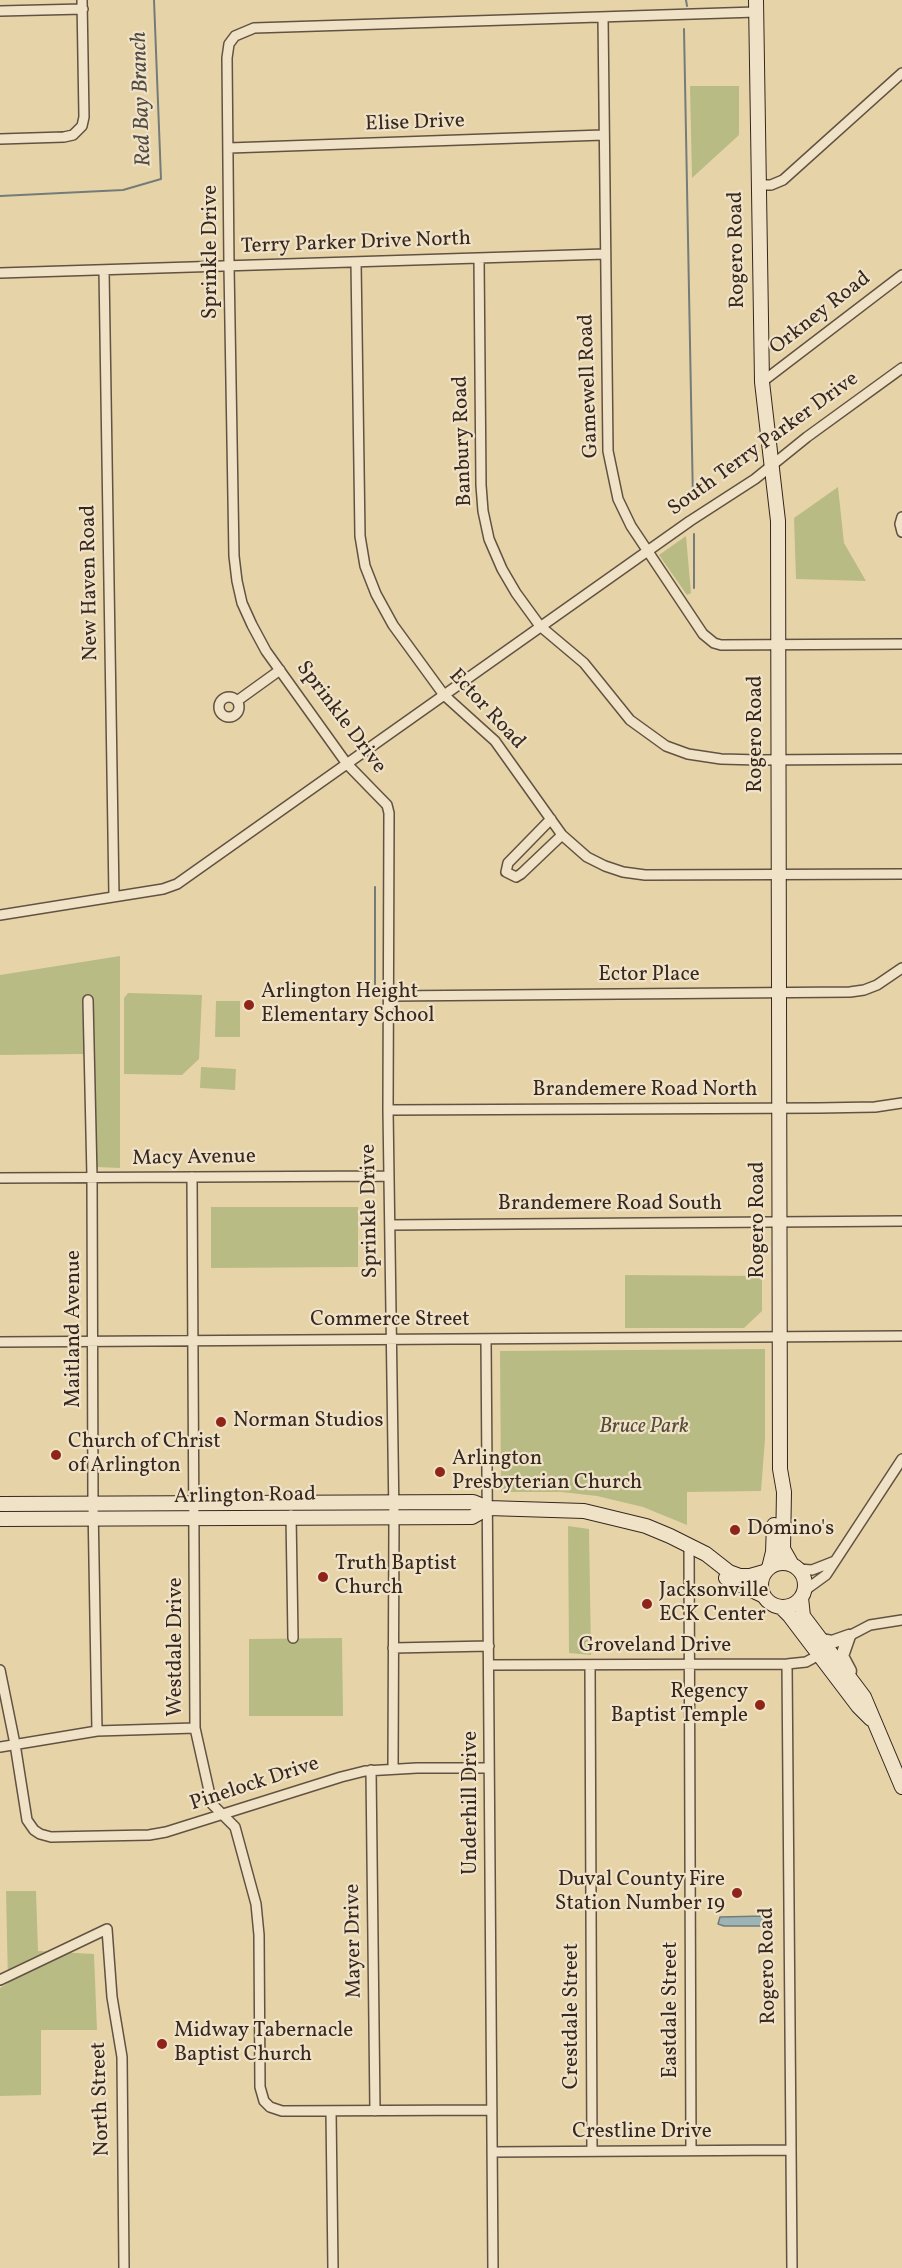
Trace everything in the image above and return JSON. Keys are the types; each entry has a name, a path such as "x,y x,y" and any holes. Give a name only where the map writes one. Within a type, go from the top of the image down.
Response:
{"main road":[{"name":"Rogero Road","path":"756,6 762,382 778,522 780,1469 784,1492 783,1550 795,1567"},
{"name":"Rogero Road","path":"767,1570 773,1552 775,1491 780,1469"},
{"name":"Arlington Road","path":"0,1504 473,1502 488,1508 584,1511 646,1526 689,1545 740,1576 750,1576 767,1570"},
{"name":"Arlington Road","path":"0,1519 472,1516 488,1508"},
{"name":"Arlington Road","path":"717,1563 724,1576 732,1582 762,1595"},
{"path":"803,1594 794,1604 781,1607 772,1605 762,1595 760,1586 767,1570 778,1563 795,1567 805,1581 802,1616 864,1697 902,1787"},
{"path":"781,1607 858,1706 871,1714"}],"street":[{"path":"0,11 82,5 84,117 79,131 73,135 0,139"},
{"path":"603,17 756,6"},
{"name":"Sprinkle Drive","path":"393,1502 388,1110 389,813 387,805 347,764 280,670 252,625 242,603 237,581 234,556 227,58 229,44 236,36 254,28 603,17"},
{"name":"Gamewell Road","path":"603,17 608,451 618,499 647,552 709,640 721,645 902,644"},
{"path":"758,185 771,185 783,180 902,73"},
{"name":"Elise Drive","path":"229,148 603,135"},
{"name":"Terry Parker Drive North","path":"0,273 604,254"},
{"name":"Banbury Road","path":"478,258 483,511 489,539 502,569 540,627 584,663 630,720 666,746 688,754 721,759 902,759"},
{"name":"Ector Road","path":"356,262 360,536 365,566 376,594 393,625 444,695 495,741 562,835 587,857 604,867 645,875 902,874"},
{"name":"New Haven Road","path":"104,270 114,896"},
{"name":"Orkney Road","path":"762,382 902,275"},
{"name":"South Terry Parker Drive","path":"0,915 163,889 177,884 722,499 755,479 902,368"},
{"path":"902,518 900,524 902,532"},
{"path":"237,701 280,670"},
{"path":"551,819 508,863 506,872 516,877 521,874 562,835"},
{"name":"Ector Place","path":"390,996 779,993 864,990 877,985 902,968"},
{"name":"Maitland Avenue","path":"88,1000 93,1177 93,1504 97,1731"},
{"name":"Brandemere Road North","path":"388,1110 875,1107 902,1103"},
{"name":"Macy Avenue","path":"0,1178 389,1176"},
{"name":"Westdale Drive","path":"192,1177 195,1728 212,1804 235,1827 256,1904 259,1935 260,2087 264,2101 270,2107 282,2110 331,2111"},
{"name":"Brandemere Road South","path":"390,1225 902,1221"},
{"name":"Commerce Street","path":"0,1342 902,1336"},
{"name":"Underhill Drive","path":"486,1339 493,2268"},
{"path":"803,1594 826,1575 902,1459"},
{"path":"291,1502 293,1638"},
{"path":"393,1502 393,1769"},
{"name":"Eastdale Street","path":"689,1545 691,2150"},
{"path":"795,1567 812,1570 835,1560"},
{"path":"821,1640 832,1642 870,1625 902,1620"},
{"path":"849,1636 842,1656 845,1665 868,1695 871,1714"},
{"path":"393,1648 489,1646"},
{"name":"Groveland Drive","path":"490,1665 787,1665 806,1662 819,1655"},
{"name":"Crestdale Street","path":"590,1665 592,2151"},
{"name":"Rogero Road","path":"787,1665 792,2268"},
{"path":"0,1670 15,1744"},
{"path":"0,1747 97,1731 195,1728"},
{"name":"Pinelock Drive","path":"15,1744 27,1820 34,1830 51,1837 149,1835 223,1815 341,1776 371,1770 489,1768"},
{"name":"Mayer Drive","path":"371,1770 375,2111"},
{"name":"North Street","path":"0,1980 107,1929 112,1997 122,2057 124,2268"},
{"path":"333,2268 331,2111 492,2110"},
{"name":"Crestline Drive","path":"492,2152 791,2150"}],"green space":[{"path":"690,86 739,86 739,135 692,178"},
{"path":"838,487 844,543 866,581 796,579 794,518"},
{"path":"686,536 691,593 687,595 659,555"},
{"path":"120,956 120,1168 96,1167 92,1056 81,1054 0,1055 0,975"},
{"path":"128,993 202,995 199,1059 182,1075 124,1074 124,998"},
{"path":"216,1001 240,1001 240,1037 215,1037"},
{"path":"201,1067 236,1069 235,1090 200,1088"},
{"path":"211,1207 358,1207 358,1267 211,1268"},
{"path":"625,1275 762,1276 762,1311 744,1328 625,1328"},
{"name":"Bruce Park","path":"765,1349 765,1439 761,1491 687,1492 687,1525 643,1507 597,1496 561,1492 501,1492 500,1351"},
{"path":"568,1526 589,1529 591,1655 569,1653"},
{"path":"342,1638 343,1716 249,1716 249,1639"},
{"path":"6,1891 36,1891 38,1951 94,1954 97,2030 41,2030 41,2095 0,2096 0,1988 8,1983"}],"water":[{"path":"764,1916 768,1924 764,1926 718,1924 720,1917"}],"waterway":[{"name":"Red Bay Branch","path":"0,196 123,190 161,179 154,0"},
{"path":"686,0 687,6"},
{"path":"684,29 693,501"},
{"path":"694,534 694,588"},
{"path":"375,887 375,987"}],"place":[{"name":"Arlington Height Elementary School","path":"249,1005"},
{"name":"Norman Studios","path":"221,1422"},
{"name":"Church of Christ of Arlington","path":"56,1455"},
{"name":"Arlington Presbyterian Church","path":"440,1472"},
{"name":"Domino's","path":"735,1530"},
{"name":"Truth Baptist Church","path":"323,1577"},
{"name":"Jacksonville ECK Center","path":"647,1604"},
{"name":"Regency Baptist Temple","path":"760,1705"},
{"name":"Duval County Fire Station Number 19","path":"737,1893"},
{"name":"Midway Tabernacle Baptist Church","path":"162,2044"}]}
